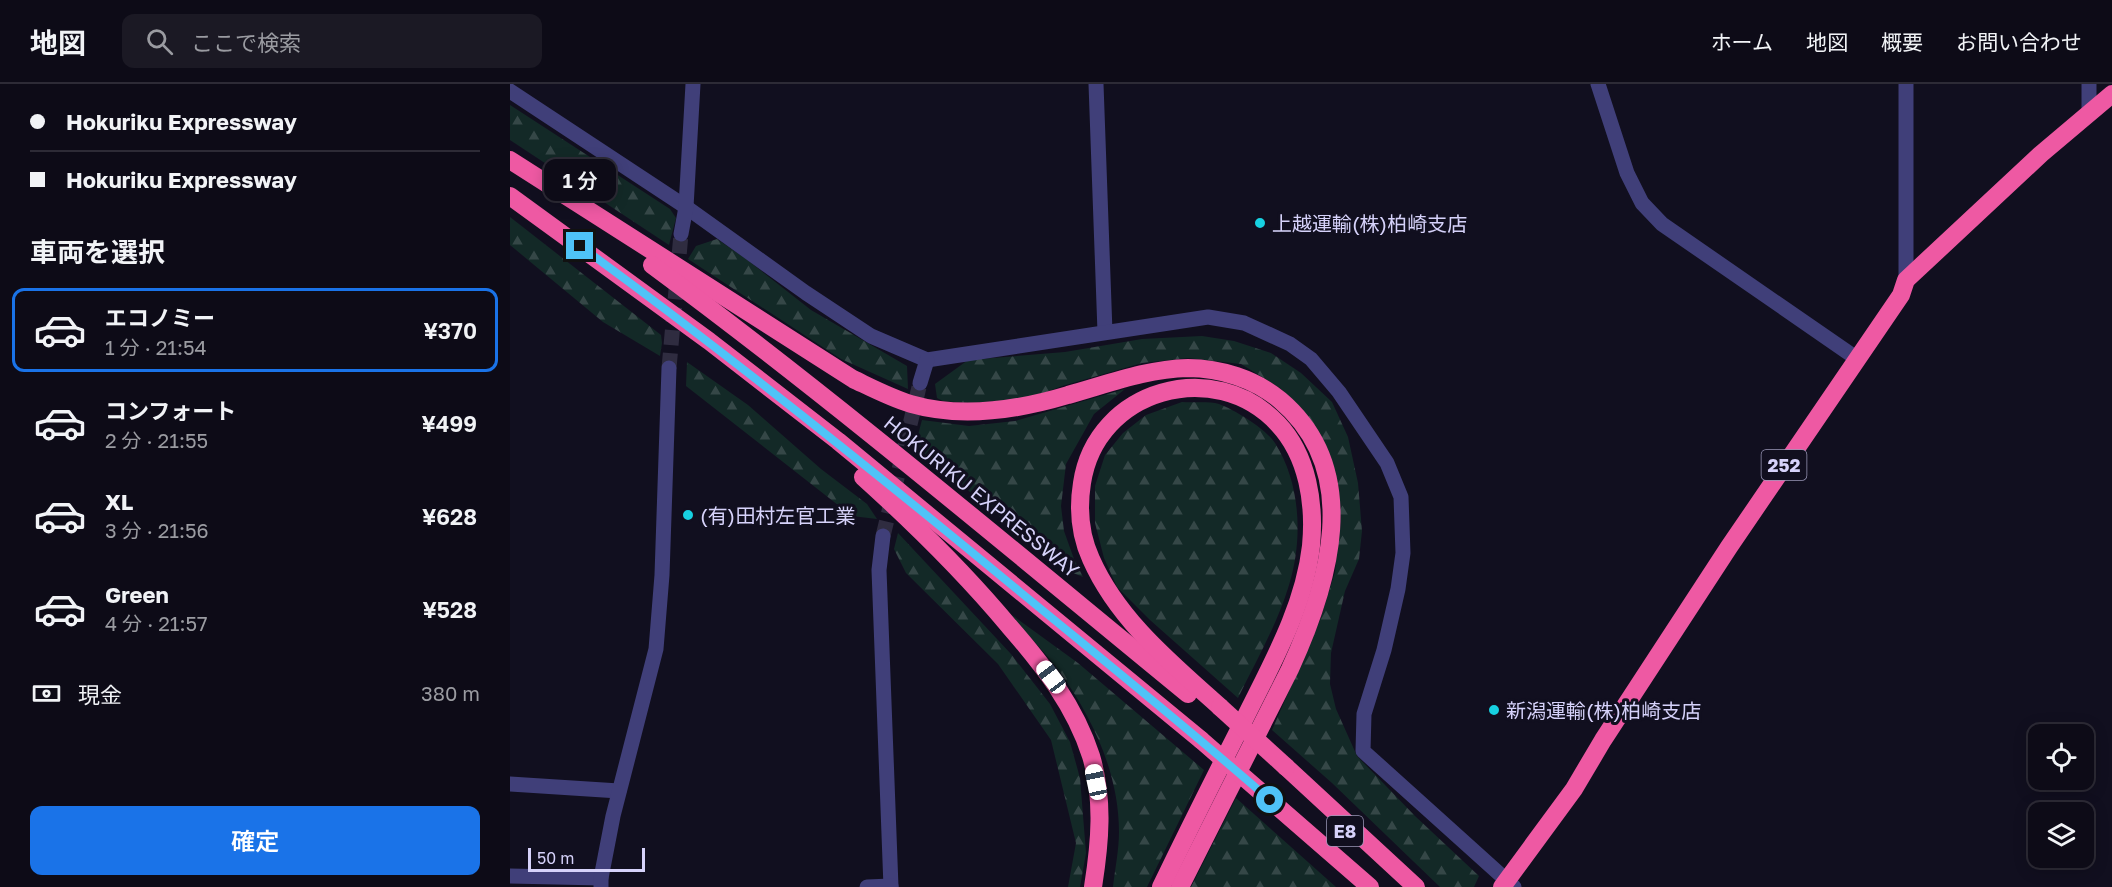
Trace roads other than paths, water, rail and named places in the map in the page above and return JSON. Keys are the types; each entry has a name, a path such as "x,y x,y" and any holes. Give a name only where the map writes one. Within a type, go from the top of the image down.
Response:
{"highway":[{"name":"252","path":"1507,886 1574,789 1603,740 1730,547 1856,358 1901,295 1906,280 2024,168 2112,94"},
{"name":"HOKURIKU EXPRESSWAY","path":"510,161 722,316 1217,711 1409,887"},
{"path":"510,161 853,379 910,404 937,410 991,411 1042,402 1136,375 1189,368 1234,375 1255,383 1291,409 1316,444 1325,464 1332,512 1332,535 1323,585 1316,609 1294,660 1180,887"},
{"name":"E8","path":"510,196 709,341 838,441 1202,740 1370,887"},
{"path":"597,259 642,300 841,457 955,564 1030,650 1069,705 1091,757 1100,823 1094,887"},
{"path":"1161,887 1288,627 1306,571 1312,524 1309,490 1301,460 1278,423 1244,400 1224,392 1204,388 1183,388 1164,391 1128,408 1113,421 1091,452 1084,471 1081,515 1083,536 1102,581 1121,610 1217,711"},
{"path":"1284,771 1416,887"}],"street":[{"path":"681,234 686,207 693,84"},
{"path":"1096,84 1105,332"},
{"path":"1598,84 1627,173 1642,203 1662,224 1856,358"},
{"path":"1906,84 1906,280"},
{"path":"2089,84 2089,113"},
{"path":"510,92 686,207 806,293 871,336 927,360 1208,317 1245,323 1290,344 1311,359 1339,392 1387,463 1401,497 1402,553 1398,589 1384,650 1364,714 1363,751 1507,886"},
{"path":"920,383 927,360"},
{"path":"510,876 601,882 620,791 656,649 662,575 669,368"},
{"path":"867,887 891,887 879,570 883,536"},
{"path":"510,784 620,791"}],"tunnel":[{"path":"669,368 681,234"},
{"path":"883,536 920,383"}],"place":[{"name":"上越運輸(株)柏崎支店","path":"1260,223"},
{"name":"(有)田村左官工業","path":"688,515"},
{"name":"新潟運輸(株)柏崎支店","path":"1494,710"}]}
